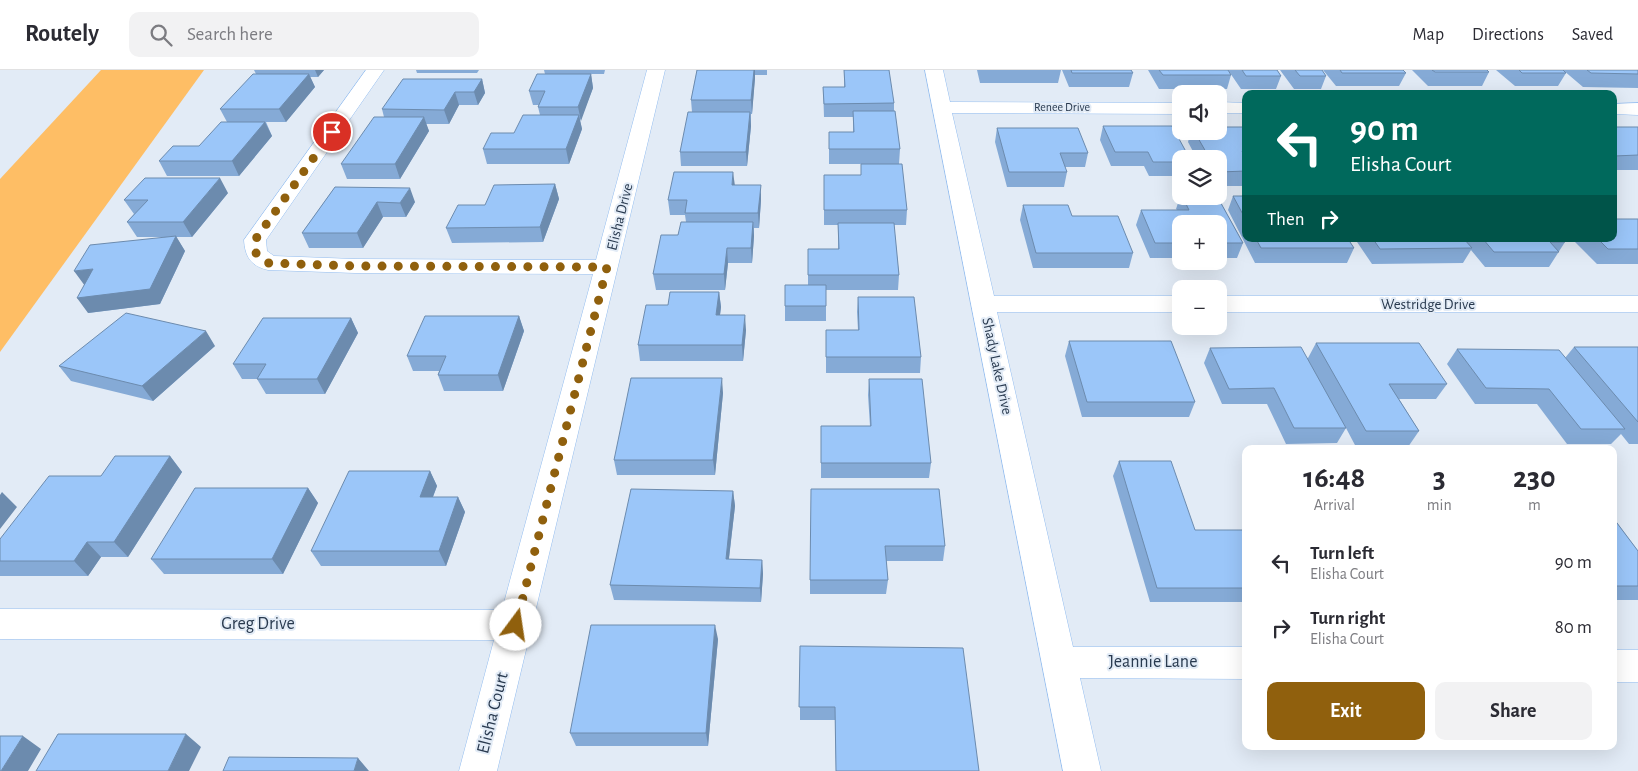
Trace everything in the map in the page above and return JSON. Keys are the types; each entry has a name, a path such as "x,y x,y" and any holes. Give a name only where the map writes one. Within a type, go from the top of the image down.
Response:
{"street":[{"path":"375,70 255,240 256,253 268,263 355,266 607,267"},
{"name":"Elisha Drive","path":"516,625 656,70"},
{"name":"Shady Lake Drive","path":"934,70 1082,771"},
{"name":"Renee Drive","path":"943,107 1172,108"},
{"path":"1227,108 1242,108"},
{"path":"1617,109 1638,109"},
{"path":"984,304 1172,304"},
{"name":"Westridge Drive","path":"1227,304 1638,304"},
{"name":"Greg Drive","path":"0,624 516,625"},
{"name":"Elisha Court","path":"478,771 516,625"},
{"name":"Jeannie Lane","path":"1059,662 1242,663"},
{"path":"1617,666 1638,666"}],"shaded area":[{"path":"101,70 204,70 0,352 0,179"}],"building":[{"path":"697,70 754,70 751,100 691,100"},
{"path":"844,70 889,70 894,103 824,104 823,87 845,87"},
{"path":"1071,70 1131,70 1133,73 1072,73"},
{"path":"1159,70 1228,70 1231,75 1163,75"},
{"path":"1242,70 1277,70 1281,76 1246,76"},
{"path":"1295,70 1322,70 1326,76 1300,76"},
{"path":"1340,70 1403,70 1406,73 1342,73"},
{"path":"1432,70 1487,70 1489,72 1435,72"},
{"path":"1519,70 1563,70 1566,73 1522,73"},
{"path":"1587,70 1638,70 1638,74 1591,73"},
{"path":"253,74 309,74 279,109 220,109"},
{"path":"537,74 591,74 578,107 538,107 545,91 529,91"},
{"path":"403,79 482,79 474,92 455,92 444,110 382,109"},
{"path":"853,111 895,111 900,149 829,149 829,132 854,132"},
{"path":"688,112 750,112 746,152 680,152"},
{"path":"523,115 579,115 566,149 483,149 491,133 514,133"},
{"path":"374,117 424,117 395,164 341,164"},
{"path":"221,122 265,122 232,161 159,161 173,146 199,146"},
{"path":"1103,126 1172,126 1172,140 1180,140 1185,150 1172,150 1172,162 1153,162 1148,152 1115,152"},
{"path":"1227,127 1242,127 1242,171 1227,172 1227,150 1205,150 1199,140 1227,140"},
{"path":"1617,127 1638,127 1638,155 1617,156"},
{"path":"997,128 1078,128 1088,153 1060,153 1067,172 1009,172"},
{"path":"861,164 902,164 907,210 824,210 824,175 861,175"},
{"path":"674,172 733,172 732,185 761,185 758,213 685,213 687,200 668,200"},
{"path":"145,178 220,178 183,222 127,222 148,200 124,200"},
{"path":"555,184 540,227 446,228 458,205 485,205 494,185"},
{"path":"335,187 410,188 400,203 377,202 357,233 302,233"},
{"path":"1233,196 1242,196 1242,213"},
{"path":"1023,205 1068,205 1072,216 1118,216 1133,253 1036,253"},
{"path":"1186,205 1222,205 1243,243 1227,243 1227,215 1172,215 1172,243 1155,243 1141,210 1189,210"},
{"path":"1617,219 1638,219 1638,249 1608,249 1601,242 1617,242"},
{"path":"681,222 753,222 751,248 727,248 724,274 653,274 661,235 678,235"},
{"path":"838,223 894,223 899,275 808,275 808,249 839,249"},
{"path":"176,236 150,289 77,298 93,269 74,271 90,245"},
{"path":"1258,242 1350,242 1354,248 1261,248"},
{"path":"1375,242 1467,242 1472,248 1380,249"},
{"path":"1486,242 1550,242 1559,252 1494,252"},
{"path":"785,285 826,285 826,306 785,306"},
{"path":"670,292 719,292 716,315 745,315 742,345 638,345 646,305 668,305"},
{"path":"858,297 914,297 921,357 826,357 826,330 859,330"},
{"path":"126,313 206,331 142,386 59,366"},
{"path":"425,316 519,316 498,375 438,375 446,356 407,356"},
{"path":"263,318 351,318 317,379 257,379 266,364 233,364"},
{"path":"1069,341 1171,341 1195,402 1087,402"},
{"path":"1316,343 1419,343 1447,384 1389,384 1419,431 1366,431"},
{"path":"1301,347 1346,428 1294,428 1274,388 1229,389 1210,348"},
{"path":"1574,347 1638,347 1638,422"},
{"path":"1457,349 1559,350 1625,429 1581,429 1549,389 1486,388"},
{"path":"631,378 722,378 713,460 614,460"},
{"path":"869,379 922,379 931,463 821,463 821,426 871,426"},
{"path":"115,456 170,456 114,542 87,542 74,561 0,561 0,539 49,476 101,476"},
{"path":"1119,461 1171,461 1195,530 1242,530 1242,588 1157,588"},
{"path":"349,471 430,471 420,497 458,497 439,551 311,551"},
{"path":"195,488 308,488 272,559 151,559"},
{"path":"631,489 733,491 726,559 762,560 760,588 610,585"},
{"path":"811,489 939,489 945,546 885,546 888,580 810,580"},
{"path":"1617,523 1638,551 1638,586 1617,586"},
{"path":"591,625 715,625 706,733 570,733"},
{"path":"800,646 963,648 979,771 836,771 835,707 799,707"},
{"path":"58,734 186,734 168,771 36,771"},
{"path":"0,736 23,736 1,771 0,771"},
{"path":"229,757 358,758 354,771 223,771"}],"route":[{"path":"332,132 255,240 256,253 268,263 355,266 607,267 516,625"}]}
